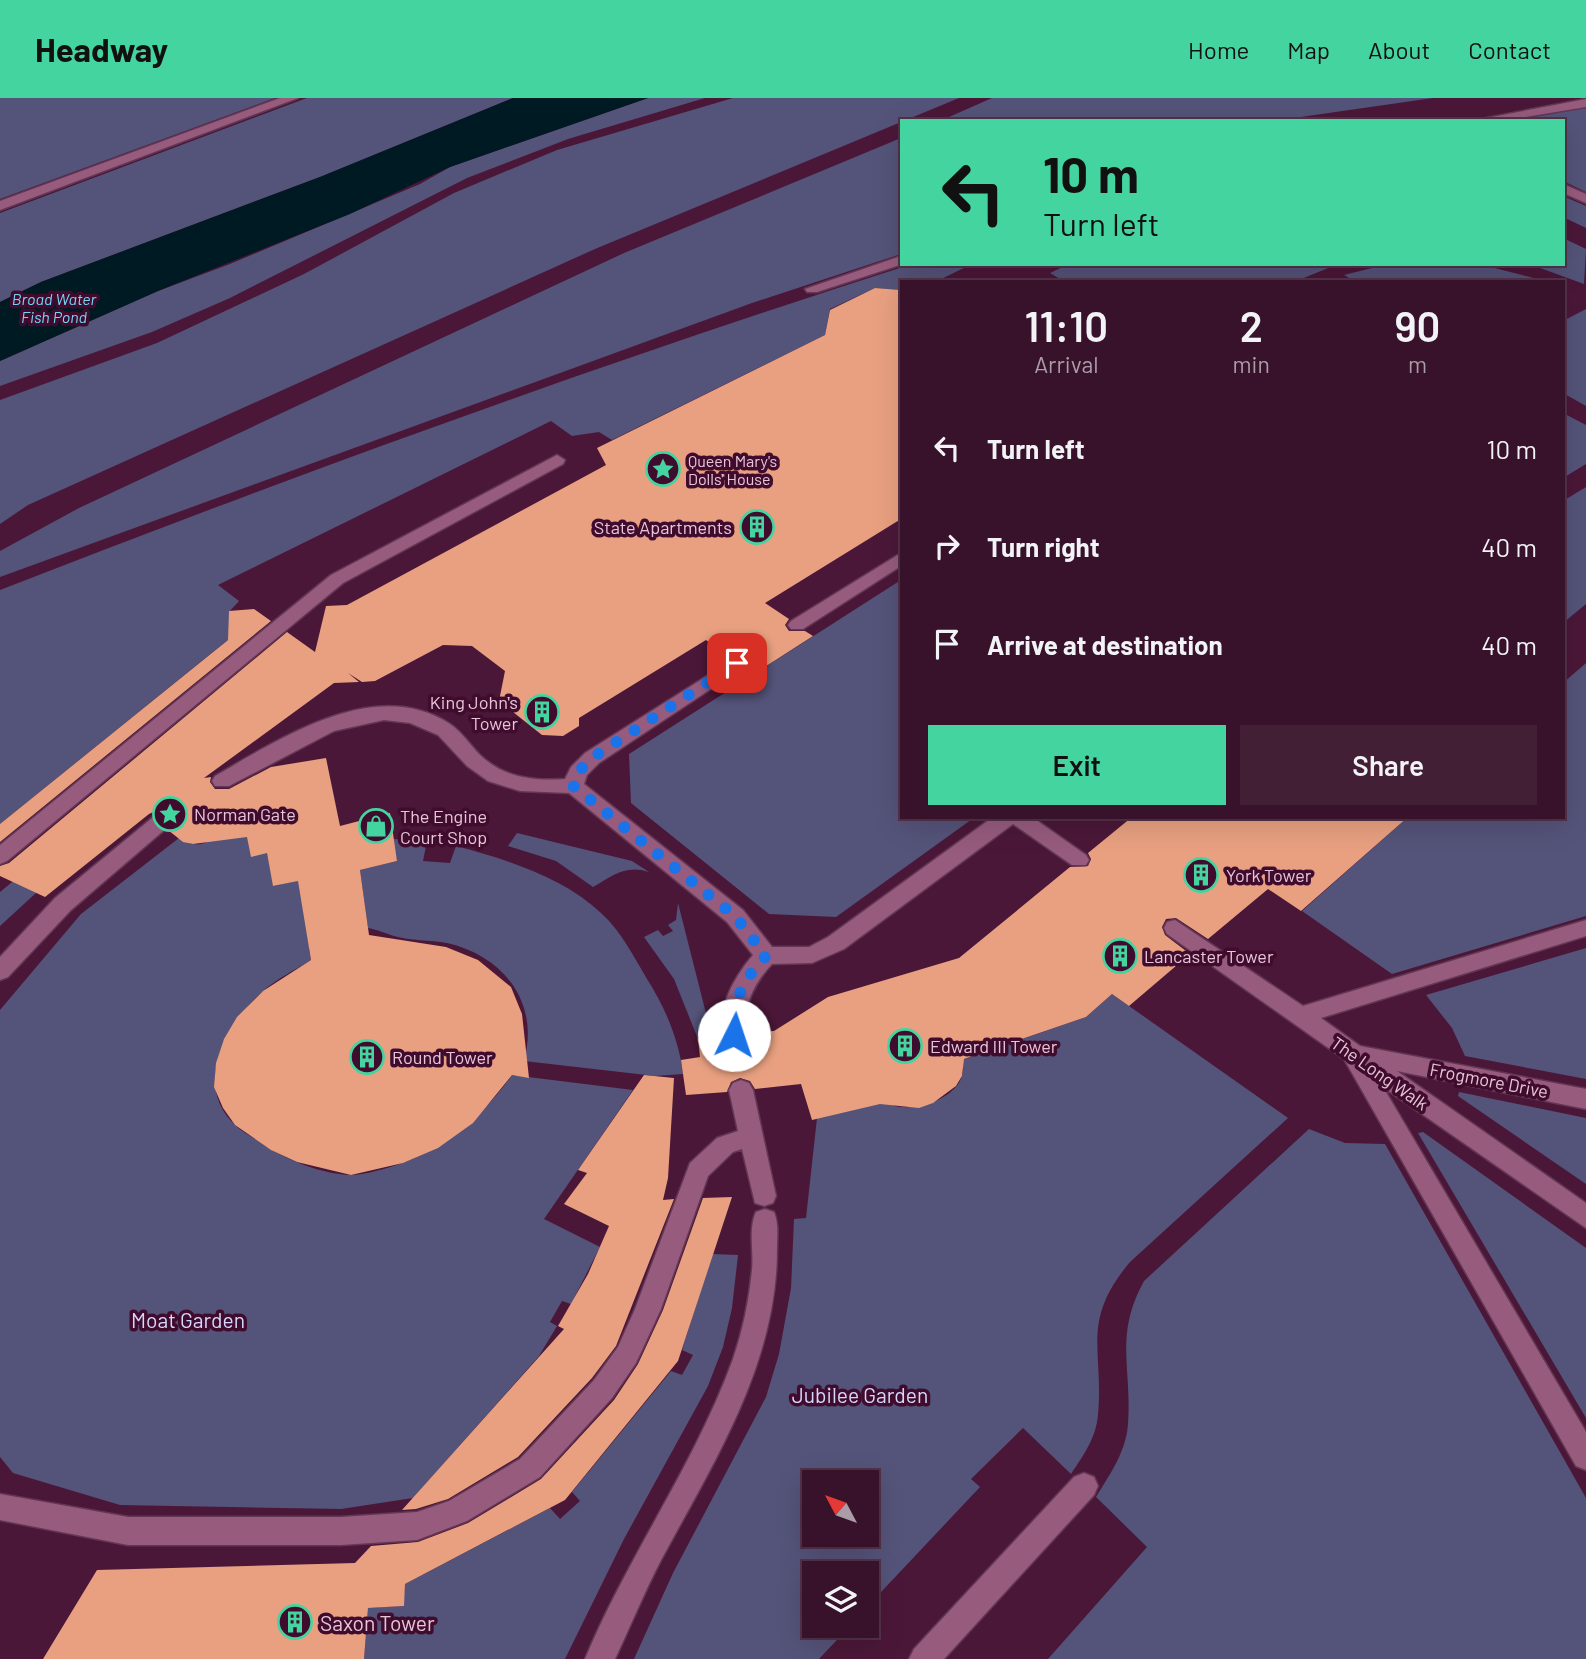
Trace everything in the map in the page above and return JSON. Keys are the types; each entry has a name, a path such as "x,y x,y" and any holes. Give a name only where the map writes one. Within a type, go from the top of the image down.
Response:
{"lane":[{"path":"0,206 292,98"},
{"path":"1491,119 1586,103"},
{"path":"1565,189 1586,199"},
{"path":"812,289 900,260"},
{"path":"0,856 337,579 557,460"},
{"path":"797,625 900,559"},
{"path":"573,786 578,772 592,758 737,663"},
{"path":"222,781 317,731 375,714 422,719 442,728 487,773 504,780 551,788 573,786 735,916 766,956"},
{"path":"0,971 63,904 170,814"},
{"path":"734,1035 733,1011 745,978 766,956 812,955 836,943 1004,819"},
{"path":"1020,819 1079,860"},
{"name":"The Long Walk","path":"1175,928 1586,1217"},
{"path":"1300,1016 1586,928"},
{"path":"1351,1053 1586,1457"},
{"name":"Frogmore Drive","path":"1351,1053 1586,1099"},
{"path":"600,1659 649,1556 737,1391 751,1350 762,1298 765,1208 741,1090"},
{"path":"0,1507 128,1531 354,1530 416,1526 457,1511 530,1468 603,1389 627,1355 648,1309 698,1170 725,1144 752,1136"},
{"path":"924,1659 1084,1486"}],"green space":[{"path":"0,98 275,98 0,199"},
{"path":"307,98 513,98 320,177 41,282 0,302 0,213"},
{"path":"648,98 705,98 568,139 467,178 230,298 152,332 0,386 0,361 158,291 230,264 420,184 450,167"},
{"path":"733,98 959,98 908,119 900,119 900,122 595,249 28,505 0,524 0,400 157,343 304,274 454,193 557,150"},
{"path":"992,98 1433,98 1287,119 945,119"},
{"path":"1586,107 1586,192 1565,182 1565,119 1523,119"},
{"path":"900,138 900,254 752,303 0,577 0,551 79,508 624,253"},
{"path":"1565,197 1586,206 1586,228 1565,218"},
{"path":"1565,239 1586,249 1584,284 1534,266 1565,266"},
{"path":"906,266 968,266 939,280 900,280 900,290 875,288 830,309 825,335 612,440 599,432 572,436 551,421 218,585 239,601 229,612 229,620 240,630 0,824 0,590 453,420"},
{"path":"1065,266 1333,266 1299,280 1062,280 1050,273"},
{"path":"1380,266 1487,266 1541,280 1353,280 1344,275"},
{"path":"1586,309 1586,406 1565,394 1565,320"},
{"path":"1565,414 1586,425 1586,464 1565,477"},
{"path":"1586,487 1586,604 1565,621 1565,500"},
{"path":"900,581 900,819 972,819 836,917 769,914 631,803 629,754"},
{"path":"1586,663 1586,916 1392,974 1302,911 1406,819 1565,819 1565,681"},
{"path":"130,785 36,893 0,926 0,892"},
{"name":"Moat Garden","path":"227,820 267,853 274,886 313,877 335,941 309,949 311,960 262,992 226,1037 215,1073 216,1091 222,1109 244,1132 281,1155 304,1165 328,1172 355,1175 407,1161 442,1144 486,1107 512,1075 633,1090 544,1219 600,1247 571,1304 562,1301 550,1322 557,1326 539,1356 413,1498 341,1509 120,1505 13,1473 0,1457 0,1010 81,914 179,838 194,844 208,842 219,833"},
{"path":"517,833 632,861 649,872 626,870 593,887 556,861 508,846"},
{"path":"392,839 427,841 423,861 450,863 456,846 494,857 551,879 586,900 615,928 654,990 675,1036 683,1074 655,1076 524,1061 528,1040 527,1020 513,985 501,971 467,949 447,943 400,938 368,928 360,870 397,861"},
{"path":"678,903 712,1037 698,1039 674,979 644,937 658,930 663,936 673,931 668,925 676,920"},
{"path":"1586,948 1586,1079 1465,1056 1452,1028 1426,995"},
{"name":"Jubilee Garden","path":"1112,994 1288,1118 1130,1262 1115,1283 1099,1319 1097,1423 1088,1446 1071,1474 1023,1428 971,1479 980,1487 879,1594 879,1561 802,1561 802,1638 839,1638 819,1659 634,1659 673,1573 766,1397 779,1354 791,1288 794,1219 806,1218 817,1118 869,1101 912,1107 934,1101 945,1096 960,1081 962,1060 1086,1017"},
{"path":"1459,1092 1586,1118 1586,1184 1458,1096"},
{"path":"1309,1129 1345,1143 1385,1144 1586,1498 1586,1659 1048,1659 1147,1547 1096,1497 1116,1462 1127,1434 1127,1335 1129,1319 1144,1281"},
{"path":"1423,1132 1586,1248 1586,1418 1418,1133"},
{"path":"712,1254 738,1255 732,1308 723,1347 708,1386 624,1539 565,1659 364,1659 368,1608 403,1606 405,1584 550,1508 560,1519 580,1501 572,1492 671,1371 682,1375 693,1355 682,1350"}],"water":[{"name":"Broad Water Fish Pond","path":"513,98 648,98 450,167 350,214 158,291 0,361 0,302 41,282 320,177"}],"building":[{"path":"875,288 900,290 900,520 765,603 789,619 785,625 789,631 805,631 813,636 754,674 746,669 747,661 738,655 731,658 706,640 579,718 579,726 563,736 542,735 499,701 505,671 472,646 443,645 375,681 362,682 348,673 359,682 334,683 204,778 211,777 210,782 215,789 229,789 271,767 326,758 340,826 390,813 397,861 360,870 369,935 446,947 478,960 511,987 522,1014 529,1078 512,1075 473,1123 438,1148 403,1163 351,1175 297,1162 271,1150 235,1125 223,1108 214,1087 216,1063 224,1039 237,1017 263,991 311,960 298,881 273,886 267,853 251,857 247,837 193,844 183,842 168,830 182,815 179,808 169,804 149,814 45,897 0,876 0,866 9,863 287,632 315,652 326,606 347,605 606,465 597,448 825,335 830,310"},
{"path":"254,609 271,621 0,842 0,824 228,640 229,611"},
{"path":"1130,819 1406,819 1301,911 1268,889 1208,939 1176,918 1166,919 1162,927 1165,935 1190,954 1129,1006 1112,994 1086,1017 964,1059 962,1076 956,1086 933,1103 919,1108 880,1104 812,1120 801,1084 755,1089 750,1081 740,1078 731,1082 727,1092 686,1095 681,1060 700,1057 698,1039 722,1036 725,1043 735,1046 744,1042 748,1033 774,1031 828,997 959,958 1070,867 1088,866 1091,859 1088,853"},
{"path":"644,1075 674,1078 668,1178 663,1200 674,1199 616,1346 592,1378 518,1457 448,1499 416,1509 402,1510 564,1329 558,1326 588,1274 609,1226 564,1204 587,1173 578,1170"},
{"path":"732,1197 678,1361 565,1500 405,1584 404,1606 368,1608 364,1659 43,1659 97,1570 355,1563 371,1546 418,1542 468,1523 541,1479 614,1400 638,1364 663,1310 703,1198"}],"place":[{"name":"Queen Mary's Dolls' House","path":"663,469"},
{"name":"State Apartments","path":"757,527"},
{"name":"King John's Tower","path":"542,712"},
{"name":"Norman Gate","path":"170,814"},
{"name":"The Engine Court Shop","path":"376,826"},
{"name":"York Tower","path":"1201,875"},
{"name":"Lancaster Tower","path":"1120,956"},
{"name":"Edward III Tower","path":"905,1046"},
{"name":"Round Tower","path":"367,1057"},
{"name":"Saxon Tower","path":"295,1622"}],"route":[{"path":"734,1035 733,1011 745,978 766,956 753,935 735,916 573,786 578,772 609,745 737,663"}]}
